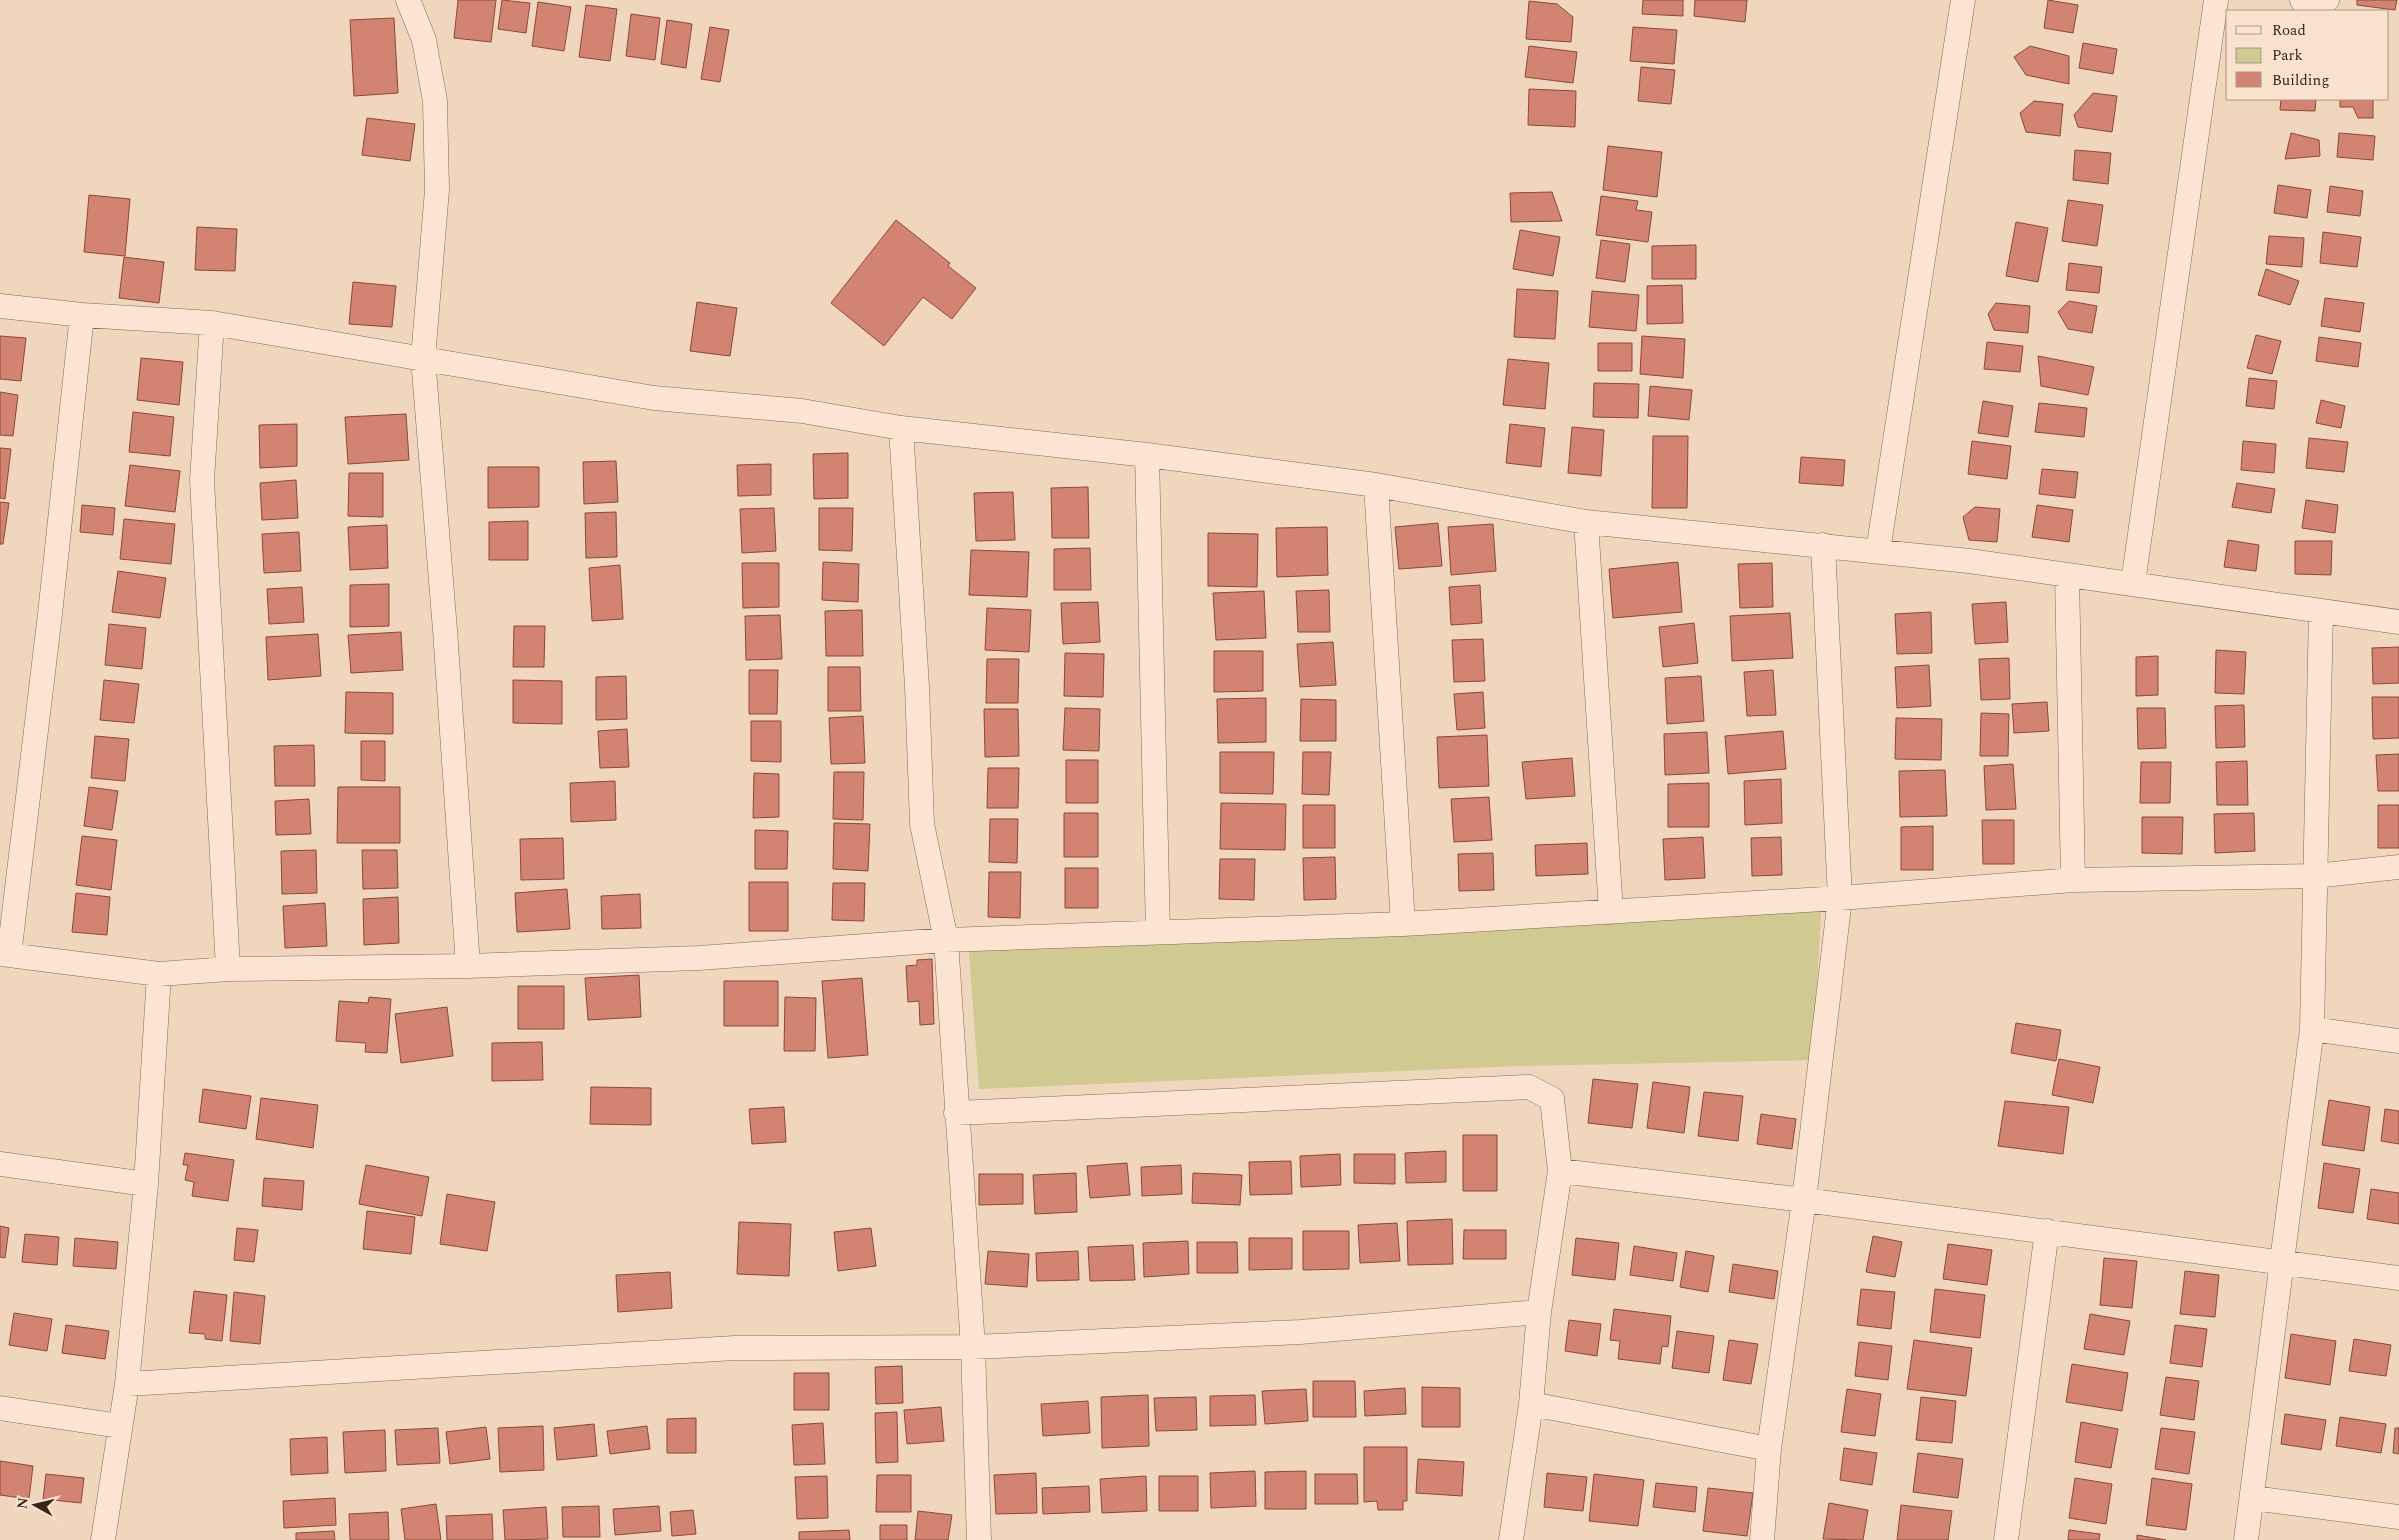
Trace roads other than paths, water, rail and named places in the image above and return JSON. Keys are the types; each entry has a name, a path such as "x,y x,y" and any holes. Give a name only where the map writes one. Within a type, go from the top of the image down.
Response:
{"street":[{"path":"408,0 424,40 435,101 437,190 423,358 446,630 468,966"},
{"path":"1878,551 1963,0"},
{"path":"2133,583 2216,0"},
{"path":"2302,0 2327,0"},
{"path":"0,306 82,315 212,323 654,398 802,411 901,428 1147,455 1376,485 1586,522 1969,561 2399,622"},
{"path":"82,315 50,614 4,954 159,974 228,969 468,966 699,958 946,940 1403,924 1840,898 2073,880 2315,876 2399,867"},
{"path":"212,323 202,480 228,969"},
{"path":"901,428 917,686 922,824 946,940 973,1347 979,1540"},
{"path":"1147,455 1158,932"},
{"path":"1376,485 1403,924"},
{"path":"1586,522 1611,912"},
{"path":"1762,1540 1769,1449 1804,1200 1840,898 1823,545"},
{"path":"2066,575 2073,880"},
{"path":"2246,1540 2253,1498 2312,1029 2321,611"},
{"path":"102,1540 127,1384 146,1184 159,974"},
{"path":"2312,1029 2399,1041"},
{"path":"956,1113 1529,1088 1552,1098 1560,1171 1539,1312 1531,1404 1511,1540"},
{"path":"0,1164 146,1184"},
{"path":"1560,1171 1804,1200 2399,1278"},
{"path":"2006,1540 2047,1232"},
{"path":"127,1384 734,1348 973,1347 1300,1332 1539,1312"},
{"path":"1531,1404 1769,1449"},
{"path":"0,1408 120,1426"},
{"path":"2253,1498 2399,1516"}]}
